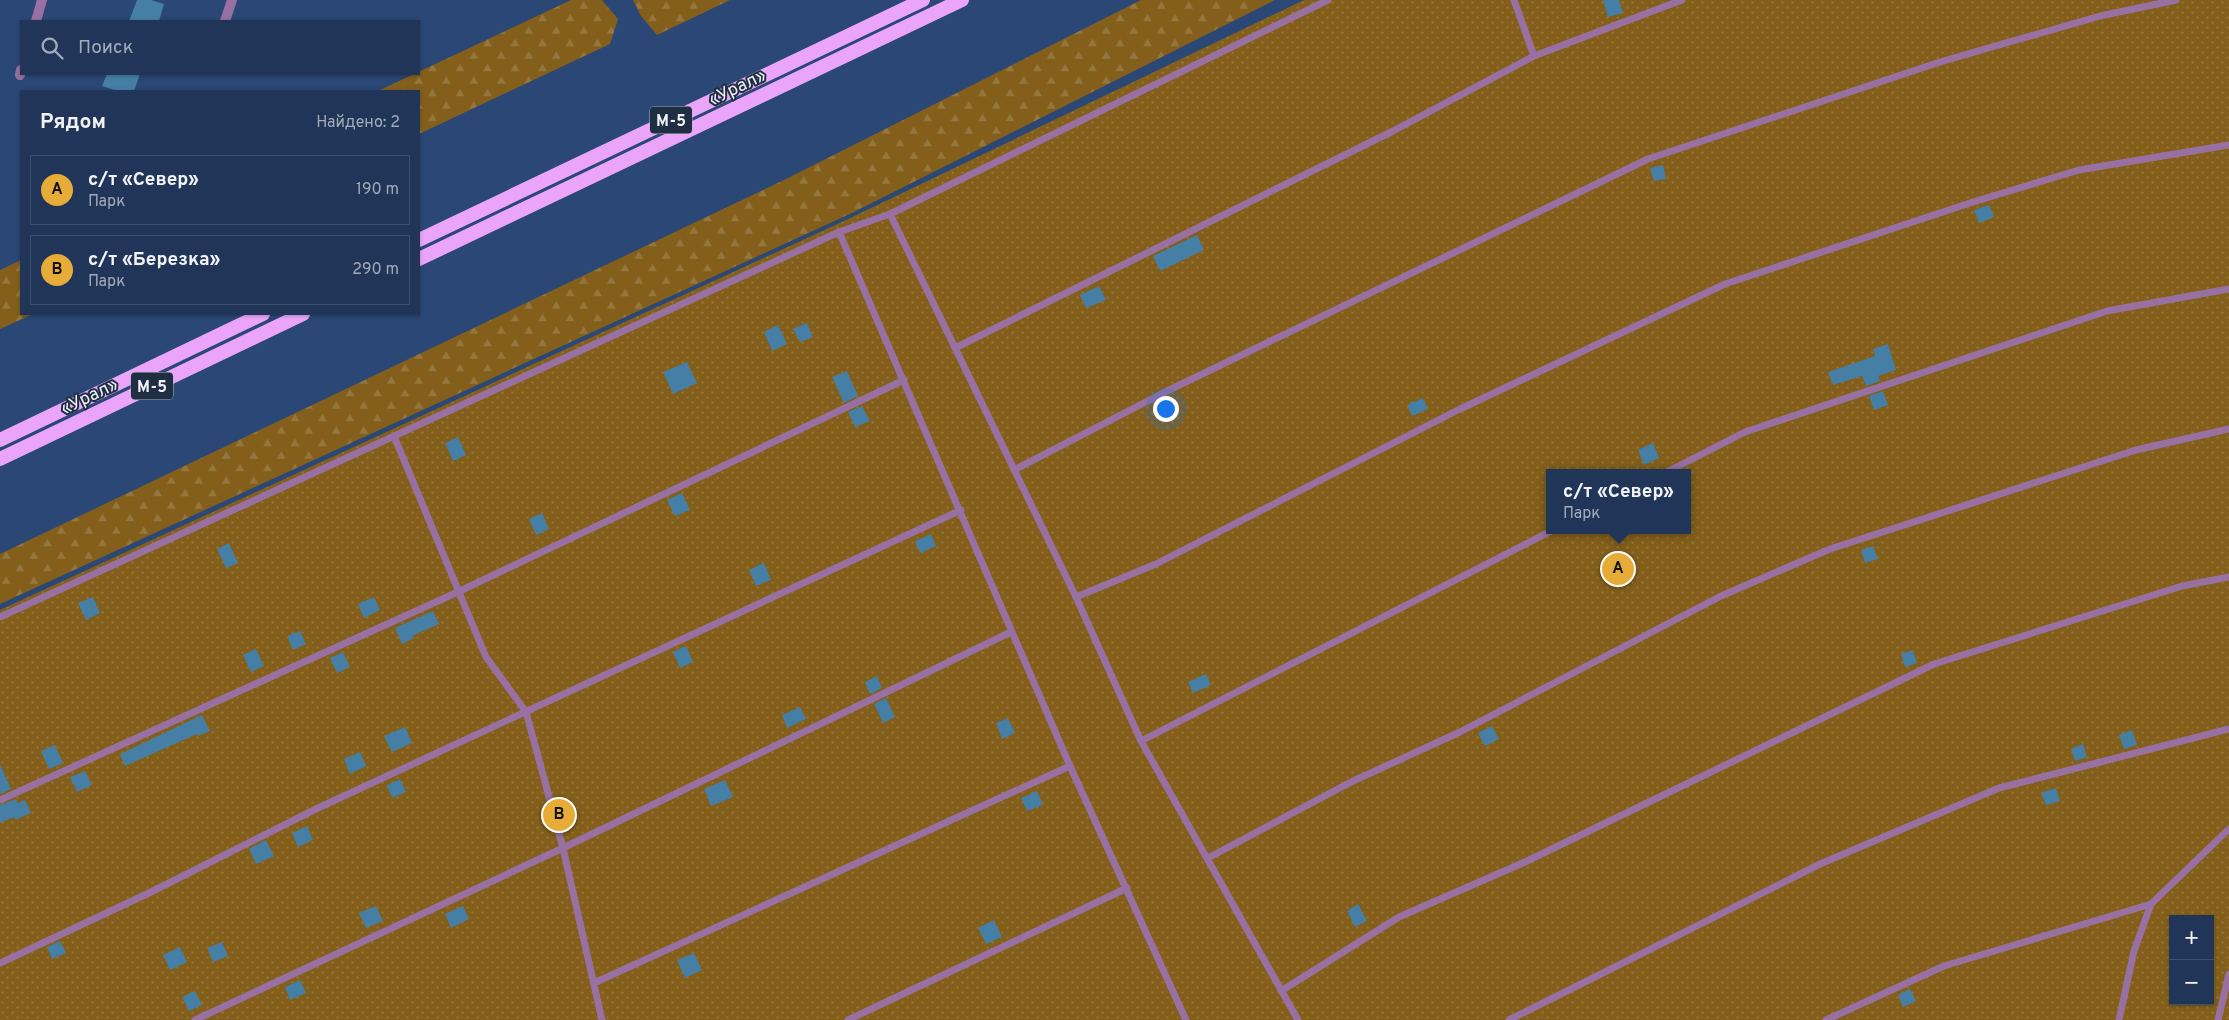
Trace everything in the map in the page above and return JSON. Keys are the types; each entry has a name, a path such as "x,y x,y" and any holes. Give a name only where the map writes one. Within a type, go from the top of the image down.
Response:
{"highway":[{"name":"«Урал»","path":"420,240 924,0"},
{"name":"«Урал»","path":"420,260 962,0"},
{"name":"«Урал»","path":"0,440 261,315"},
{"name":"«Урал»","path":"0,459 301,315"}],"street":[{"path":"36,20 42,0"},
{"path":"225,20 232,0"}],"lane":[{"path":"0,617 839,232 890,214 1328,0"},
{"path":"1514,0 1534,56"},
{"path":"955,348 1393,131 1534,56 1682,0"},
{"path":"1014,470 1165,392 1648,159 1940,62 2100,16 2176,0"},
{"path":"1076,597 1156,564 1460,409 1725,284 1973,202 2079,170 2229,145"},
{"path":"890,214 1076,597 1141,741 1298,1020"},
{"path":"839,232 961,510 1070,766 1186,1020"},
{"path":"1673,469 1745,432 2097,314 2229,289"},
{"path":"0,800 460,591 904,380"},
{"path":"1208,858 1351,782 1460,732 1721,596 1830,549 2136,450 2229,428"},
{"path":"394,436 486,657 526,712 563,848 602,1020"},
{"path":"0,962 151,892 318,808 961,510"},
{"path":"1141,741 1546,534"},
{"path":"1281,991 1400,917 1525,862 1934,664 2182,586 2229,577"},
{"path":"195,1020 563,848 1012,632"},
{"path":"1509,1020 1820,864 1999,788 2229,730"},
{"path":"594,984 1070,766"},
{"path":"2119,1020 2134,952 2151,904 2229,829"},
{"path":"848,1020 1127,888"},
{"path":"1826,1020 1944,966 2151,904"},
{"path":"2218,1020 2229,974"}],"green space":[{"path":"571,0 602,0 618,19 610,44 420,134 420,90 380,90 412,75 420,75 420,71"},
{"path":"633,0 730,0 657,35 641,16"},
{"path":"1141,0 1275,0 852,213 0,604 0,554 788,178"},
{"path":"1304,0 2229,0 2229,1020 0,1020 0,610 846,220"},
{"path":"20,260 20,315 31,315 0,329 0,270"}],"building":[{"path":"137,0 151,0 164,4 159,20 129,20"},
{"path":"1603,0 1619,0 1623,13 1608,17"},
{"path":"107,75 140,75 134,90 115,90 102,86"},
{"path":"1663,165 1666,179 1654,181 1650,168"},
{"path":"1989,205 1994,217 1979,223 1974,210"},
{"path":"1197,235 1204,250 1160,271 1153,256"},
{"path":"1099,286 1106,300 1086,308 1080,295"},
{"path":"807,323 813,337 800,342 793,329"},
{"path":"778,325 787,344 772,351 764,332"},
{"path":"1888,344 1896,370 1878,376 1880,381 1866,386 1862,376 1833,385 1828,372 1875,356 1873,349"},
{"path":"687,362 697,383 673,394 663,372"},
{"path":"847,371 858,396 844,403 832,377"},
{"path":"1883,391 1888,405 1874,410 1869,396"},
{"path":"1423,398 1428,409 1412,416 1407,405"},
{"path":"862,406 870,421 855,427 848,412"},
{"path":"458,437 466,455 453,461 445,443"},
{"path":"1653,443 1659,458 1644,465 1638,450"},
{"path":"682,493 690,510 675,516 667,500"},
{"path":"542,513 549,529 536,535 529,519"},
{"path":"931,534 936,546 920,553 915,541"},
{"path":"229,543 238,563 226,568 217,549"},
{"path":"1873,546 1878,559 1865,563 1861,550"},
{"path":"764,563 771,580 756,586 749,570"},
{"path":"93,597 100,613 86,620 78,603"},
{"path":"374,597 380,610 364,618 358,604"},
{"path":"433,611 439,624 412,636 414,638 402,644 395,628"},
{"path":"300,631 306,644 293,650 287,636"},
{"path":"686,646 693,662 680,668 673,652"},
{"path":"256,649 264,666 251,672 243,655"},
{"path":"1913,650 1917,663 1905,667 1901,654"},
{"path":"343,652 350,667 337,673 330,658"},
{"path":"1206,674 1211,685 1193,693 1188,682"},
{"path":"877,676 882,688 870,694 865,682"},
{"path":"886,698 895,717 883,723 874,704"},
{"path":"800,707 806,719 787,728 782,715"},
{"path":"202,715 210,731 198,736 197,734 125,766 120,754"},
{"path":"1008,718 1015,733 1002,739 996,723"},
{"path":"1492,726 1499,739 1485,746 1478,733"},
{"path":"405,727 412,743 392,752 384,736"},
{"path":"2132,730 2137,745 2124,749 2119,735"},
{"path":"2083,744 2087,757 2075,761 2071,749"},
{"path":"55,745 63,763 49,769 41,751"},
{"path":"360,752 366,766 350,774 344,759"},
{"path":"0,764 11,789 0,794"},
{"path":"85,771 92,785 77,792 70,777"},
{"path":"400,779 406,792 392,798 387,785"},
{"path":"725,780 733,797 711,806 704,789"},
{"path":"2056,788 2060,801 2046,805 2041,793"},
{"path":"1037,791 1043,805 1027,811 1021,798"},
{"path":"16,799 18,803 25,800 31,813 15,820 14,817 0,823 0,805"},
{"path":"307,826 313,840 298,847 292,833"},
{"path":"266,840 274,856 256,864 249,849"},
{"path":"1358,904 1367,921 1355,927 1347,911"},
{"path":"376,906 383,921 366,928 359,913"},
{"path":"463,906 469,919 451,928 445,914"},
{"path":"994,920 1002,937 986,944 978,928"},
{"path":"60,941 66,953 52,959 47,947"},
{"path":"222,942 228,956 213,962 207,948"},
{"path":"180,947 187,962 170,970 163,955"},
{"path":"694,953 702,970 685,978 677,960"},
{"path":"300,980 306,993 290,1000 285,987"},
{"path":"1910,989 1916,1001 1903,1007 1898,995"},
{"path":"195,991 202,1005 189,1011 182,997"}],"place":[{"name":"с/т «Север»","path":"1618,569"},
{"name":"с/т «Березка»","path":"559,815"}]}
